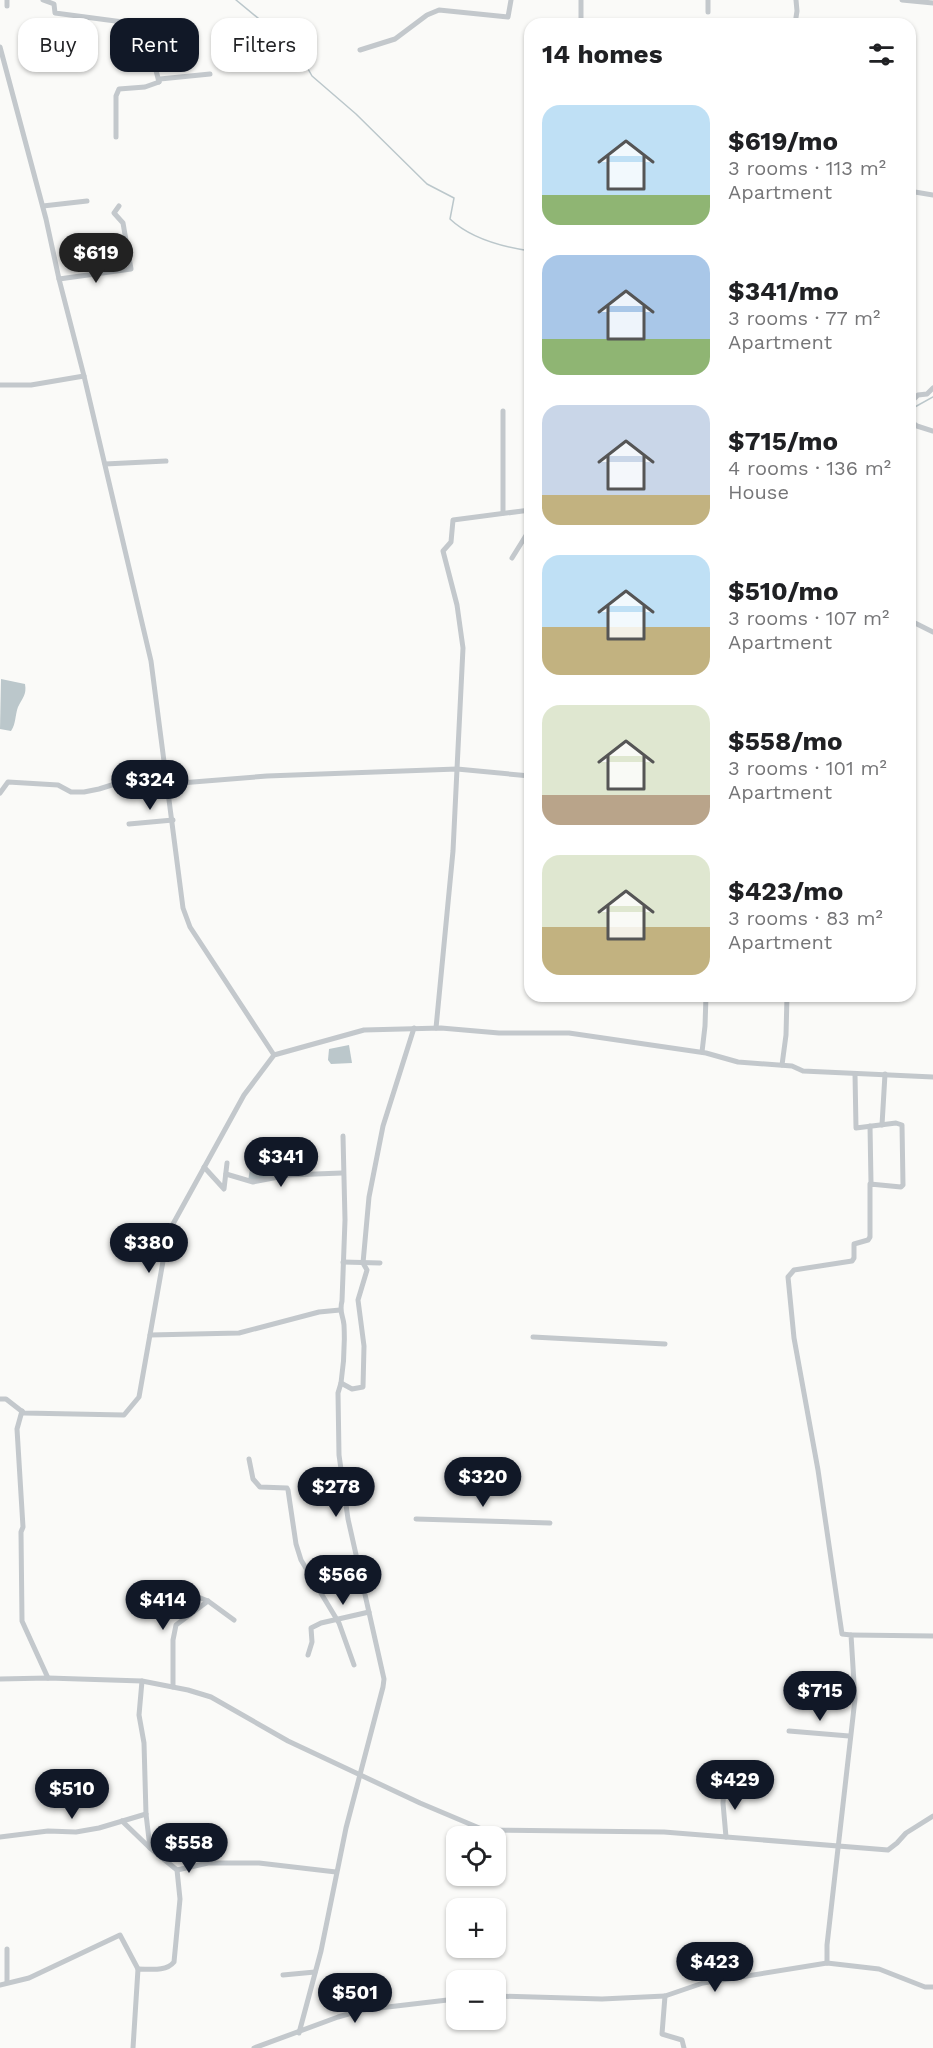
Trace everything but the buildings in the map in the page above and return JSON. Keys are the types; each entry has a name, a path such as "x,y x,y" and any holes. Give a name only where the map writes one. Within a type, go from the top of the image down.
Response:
{"street":[{"path":"43,0 54,4 55,13 110,20"},
{"path":"360,50 395,39 427,15 438,10 508,17 512,0"},
{"path":"581,0 581,18"},
{"path":"708,0 708,12"},
{"path":"795,18 796,0"},
{"path":"902,0 933,3"},
{"path":"0,47 43,206 58,279 84,376 151,661 183,908 190,927 274,1055"},
{"path":"156,72 159,82"},
{"path":"116,137 116,96 119,88 145,87 159,82 160,79 176,76 210,74"},
{"path":"916,192 933,195"},
{"path":"43,206 87,201"},
{"path":"58,279 131,269 123,223 114,213 119,206"},
{"path":"0,385 40,384 84,376"},
{"path":"916,397 928,394 933,388"},
{"path":"503,411 503,513"},
{"path":"916,425 933,431"},
{"path":"105,465 166,461"},
{"path":"436,1028 452,862 463,648 457,605 442,552 451,542 453,520 524,511"},
{"path":"512,558 524,539"},
{"path":"916,624 933,632"},
{"path":"0,793 8,782 58,785 71,792 84,792 166,768"},
{"path":"168,784 267,776 458,769 524,775"},
{"path":"129,825 173,820"},
{"path":"702,1052 706,1002"},
{"path":"782,1065 787,1002"},
{"path":"341,1383 352,1389 363,1387 364,1346 358,1300 367,1270 363,1263 369,1197 382,1126 414,1028"},
{"path":"0,1400 6,1399 24,1413 124,1415 139,1397 168,1233 244,1095 274,1055 364,1030 436,1028 499,1033 569,1034 702,1052 738,1062 792,1066 803,1071 933,1077"},
{"path":"855,1074 856,1128 896,1123 902,1125 903,1185 871,1183"},
{"path":"882,1125 885,1074"},
{"path":"870,1126 870,1237 868,1240 854,1244 853,1260 794,1270 788,1277 794,1338 818,1470 842,1634 933,1636"},
{"path":"299,2032 384,1679 348,1519 339,1455 338,1393 345,1356 344,1320 339,1310 342,1301 345,1220 342,1173 343,1136"},
{"path":"204,1167 224,1189 227,1163"},
{"path":"225,1174 253,1182 289,1175 342,1173"},
{"path":"343,1262 380,1263"},
{"path":"150,1335 239,1333 319,1312 339,1310"},
{"path":"533,1337 665,1344"},
{"path":"22,1411 17,1429 23,1527 21,1532 22,1621 48,1678"},
{"path":"249,1459 253,1479 261,1487 287,1488 296,1544 301,1560 339,1623 354,1665"},
{"path":"416,1519 550,1523"},
{"path":"183,1591 208,1601 234,1620"},
{"path":"173,1687 173,1640 176,1625 208,1601"},
{"path":"308,1655 312,1642 311,1628 321,1623 369,1612"},
{"path":"827,1963 849,1736 855,1699 851,1635"},
{"path":"0,1679 142,1681 211,1697 288,1741 484,1830 664,1832 888,1850 906,1833 933,1816"},
{"path":"142,1681 139,1715 144,1743 146,1814 150,1848"},
{"path":"789,1731 849,1736"},
{"path":"724,1786 726,1837"},
{"path":"0,1837 48,1831 76,1832 99,1828 146,1814"},
{"path":"122,1821 177,1870 180,1899 174,1962 165,1969 138,1969"},
{"path":"177,1870 208,1863 259,1863 336,1872"},
{"path":"0,1985 29,1978 120,1935 138,1969 133,2048"},
{"path":"7,1949 7,1982"},
{"path":"506,1996 602,1999 665,1996 703,1983 827,1963 879,1969 925,1987 933,1987"},
{"path":"283,1975 315,1972"},
{"path":"665,1996 662,2034 682,2040 684,2048"},
{"path":"254,2048 362,2010 446,2000"}],"shaded area":[{"path":"1,679 25,684 25,694 18,707 11,731 0,729"},
{"path":"349,1045 352,1063 331,1064 328,1060 329,1049"},
{"path":"254,1145 264,1145 279,1150 274,1177 248,1181"}],"waterway":[{"path":"236,0 298,51 312,76 356,114 427,184 454,198 450,219 458,226 487,241 524,250"},
{"path":"916,406 933,397"}]}
